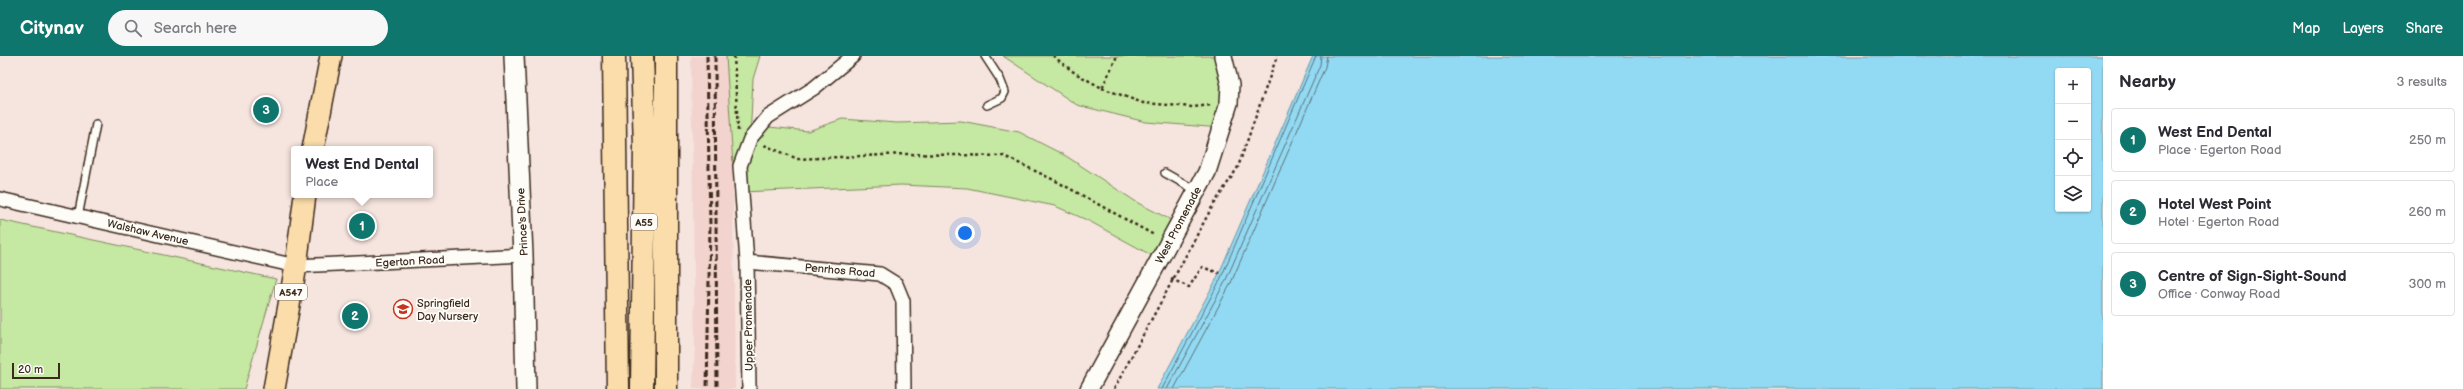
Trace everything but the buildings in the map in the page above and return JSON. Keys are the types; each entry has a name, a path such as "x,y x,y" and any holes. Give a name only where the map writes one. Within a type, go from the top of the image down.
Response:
{"highway":[{"path":"614,56 618,389"},
{"name":"A55","path":"642,56 644,146 642,389"},
{"name":"A55","path":"666,60 666,389"}],"main road":[{"path":"314,146 330,56"},
{"name":"Prince's Drive","path":"514,56 524,255 526,389"},
{"name":"A547","path":"274,389 296,266 305,198"}],"street":[{"name":"Upper Promenade","path":"749,389 747,262 740,166 744,137 768,117 814,88 853,56"},
{"name":"West Promenade","path":"1090,389 1207,172 1229,103 1230,85 1226,57"},
{"name":"Walshaw Avenue","path":"0,199 296,266"},
{"name":"Egerton Road","path":"296,266 524,255"},
{"name":"Penrhos Road","path":"747,262 880,274 896,284 903,301 904,389"}],"lane":[{"path":"985,56 1000,79 1005,92 1002,98 987,105"},
{"path":"78,217 96,124"},
{"path":"1164,173 1197,191"}],"path":[{"path":"734,56 744,137 798,159 905,154 1004,156 1056,181 1168,243"},
{"path":"1053,56 1075,73 1102,88 1143,103 1193,107 1229,103"},
{"path":"1102,88 1117,56"},
{"path":"1114,389 1171,280 1211,209 1238,167 1277,56"},
{"path":"1171,280 1189,287 1202,267 1219,274"}],"shaded area":[{"path":"691,56 727,56 732,129 735,389 693,389 695,346"}],"green space":[{"path":"726,56 760,56 753,79 750,139 769,127 808,131 842,119 897,123 961,121 1019,132 1066,156 1138,203 1179,224 1160,260 1089,221 1055,206 967,188 901,185 742,192 749,141 733,165"},
{"path":"1003,56 1223,56 1221,128 1146,122 1077,105"},
{"path":"0,220 276,279 244,389 0,389"}],"water":[{"path":"1313,56 2103,56 2103,389 1157,389 1217,278"}],"railway":[{"path":"707,56 710,225 707,389"},
{"path":"715,56 717,389"}],"place":[{"name":"Centre of Sign-Sight-Sound","path":"266,110"},
{"name":"West End Dental","path":"362,226"},
{"name":"Springfield Day Nursery","path":"403,309"},
{"name":"Hotel West Point","path":"355,316"}]}
